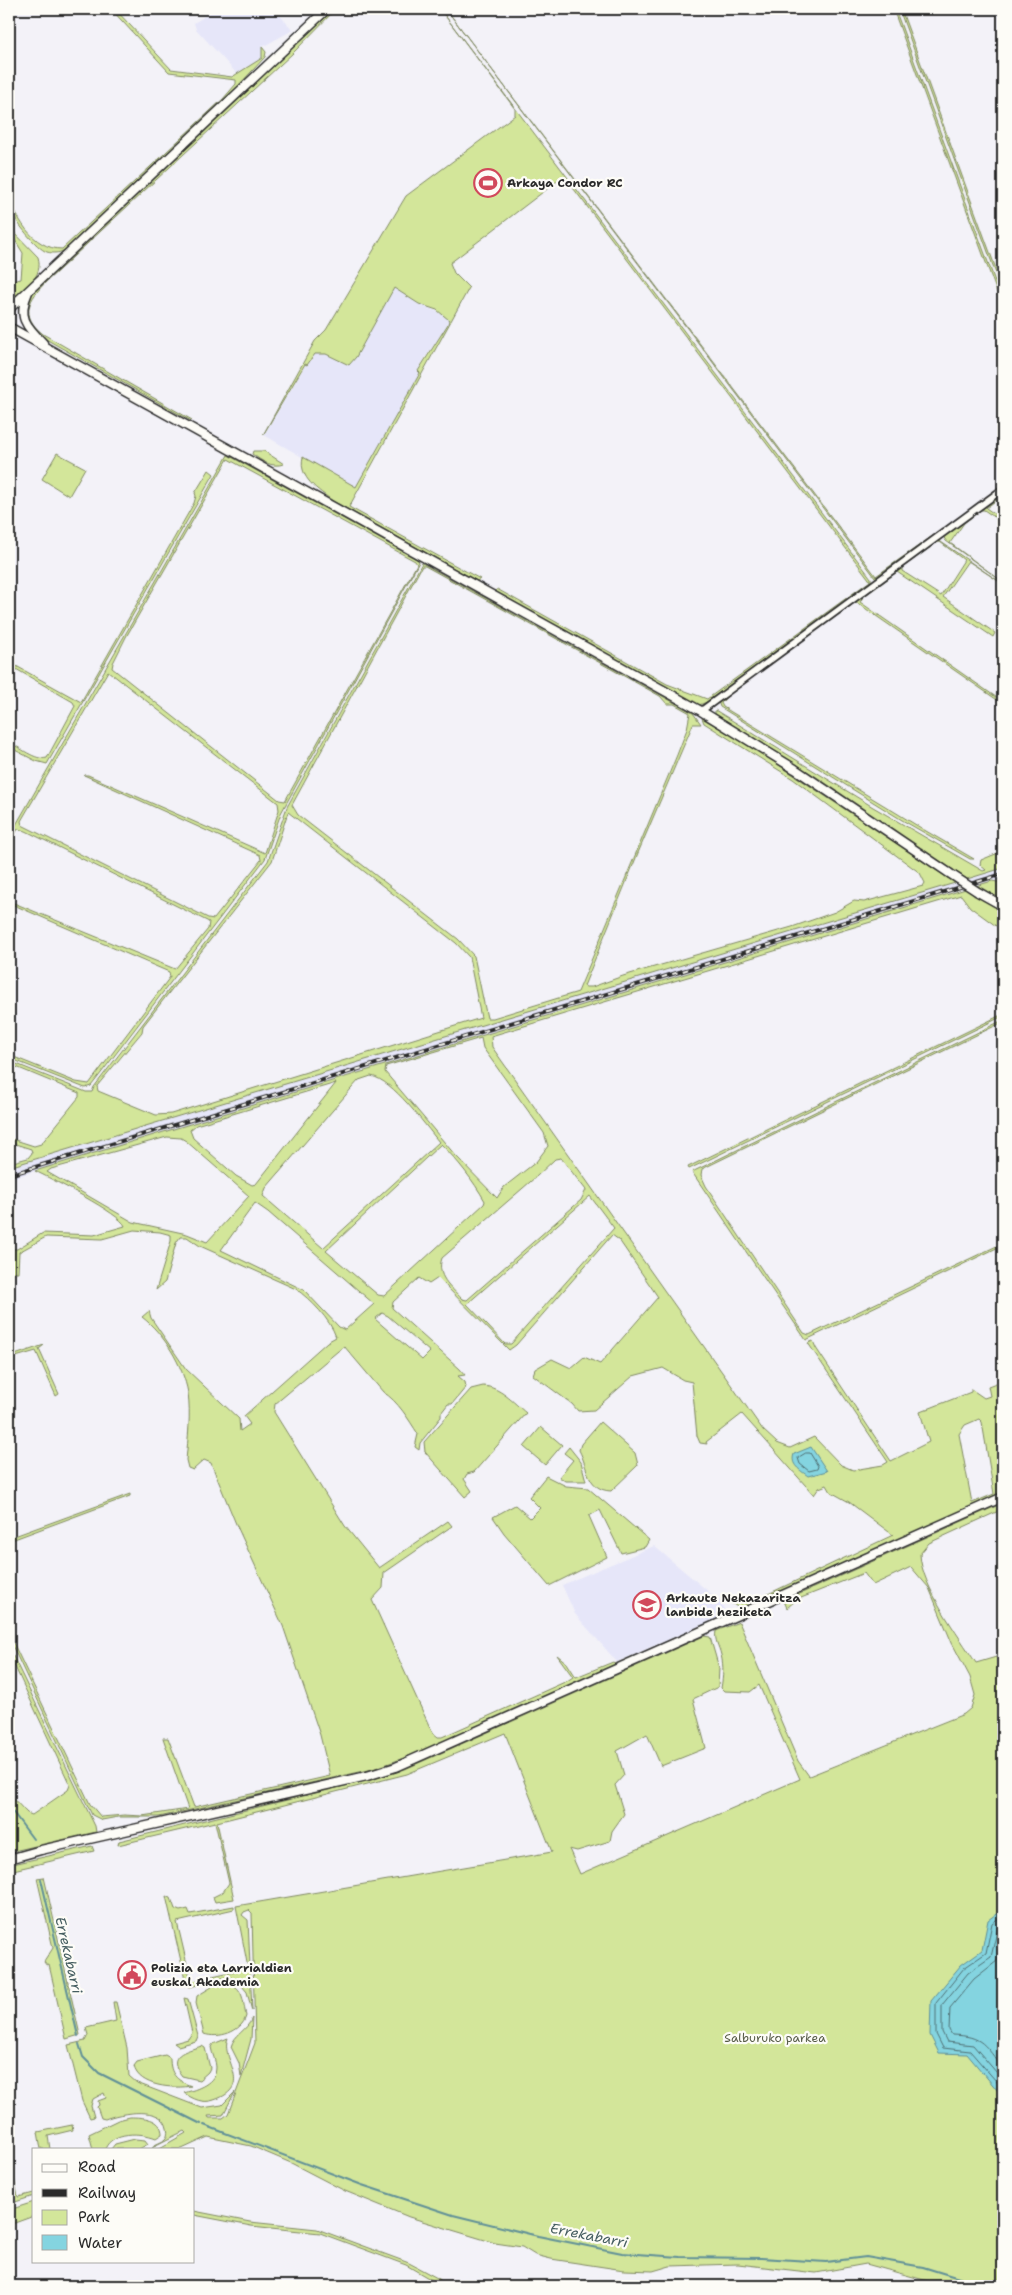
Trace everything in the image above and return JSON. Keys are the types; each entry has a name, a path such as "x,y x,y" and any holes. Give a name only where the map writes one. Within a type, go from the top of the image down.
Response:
{"main road":[{"path":"48,348 33,333 23,317 9,310 12,304 327,9"},
{"path":"23,317 23,307 29,290"},
{"path":"9,327 701,711 796,769 949,874 1003,906"},
{"path":"9,1857 328,1785 396,1767 1003,1497"}],"street":[{"path":"701,711 1003,489"}],"shaded area":[{"path":"216,9 274,9 293,30 262,47 262,58 238,75 196,29 194,23"},
{"path":"394,287 419,304 446,315 449,320 425,358 418,371 420,373 356,488 264,435 306,364 315,354 326,354 349,365 356,357"},
{"path":"1003,868 1003,883 992,881 961,889 9,1179 9,1167"},
{"name":"Arkaute Nekazaritza lanbide heziketa","path":"654,1546 722,1603 724,1615 617,1662 575,1614 562,1585"}],"green space":[{"path":"111,9 115,9 171,69 232,77 262,58 262,47 266,52 265,57 227,98 66,249 57,253 47,252 26,234 16,220 9,205 9,190 15,210 26,229 42,243 52,248 62,249 223,99 236,84 236,80 169,72"},
{"path":"333,9 336,9 293,53 47,281 31,301 29,314 31,320 43,334 192,420 35,333 29,323 27,312 29,297 32,292"},
{"path":"440,9 871,578 871,583 707,702 699,705 496,592 497,589 667,684 707,699 870,581 564,176 450,263 454,273 469,288 349,507 480,579 477,581 333,501 310,483 303,471 303,457 356,487 420,373 418,371 448,324 449,320 437,310 419,304 394,288 356,357 349,365 326,354 315,354 307,365 305,364 263,435 315,341 326,330 406,196 515,115 515,109"},
{"path":"446,9 876,576 1003,486 877,578 875,577"},
{"path":"893,9 895,9 1003,303 1003,309"},
{"path":"899,9 901,9 1003,288 1003,293"},
{"path":"12,230 38,257 39,264 38,271 31,283 9,300 9,295 13,293 12,281 21,279 23,253 10,232"},
{"path":"253,451 264,451 284,464 275,465 267,463 252,454"},
{"path":"57,453 85,468 69,496 42,479"},
{"path":"228,455 418,560 419,562 281,813 265,859 95,1081 91,1086 85,1088 9,1058 9,1055 76,1082 89,1084 170,977 169,972 9,903 9,901 175,969 208,929 209,922 26,831 18,829 9,844 9,837","holes":["228,459 415,561 417,564 285,801 279,800 112,668 126,637","108,671 278,803 279,810 265,853 88,775 84,775 260,855 261,860 214,919 208,918 22,825 21,821"]},
{"path":"209,470 214,474 47,764 36,761 9,747 9,742 33,756 47,758 75,706 73,702 9,665 9,662 81,702 194,503 195,493"},
{"path":"1003,492 1003,495 986,508 1003,520 1003,523 984,510 981,510 964,523 950,543 1003,582 946,541 943,536"},
{"path":"938,540 1003,584 968,561 943,597 995,633 993,637 897,572 863,597 860,602 1003,702 1003,704 856,602 731,692 721,703 723,707 974,859 970,859 902,820 720,707 718,701","holes":["940,542 964,560 941,596 902,571 902,568"]},
{"path":"422,563 693,713 701,724 693,724 584,986 592,987 623,976 792,927 835,912 854,901 864,902 923,886 925,883 920,873 793,779 704,723 702,718 752,747 955,883 9,1167 9,1163 28,1158 32,1153 31,1149 9,1142 9,1138 34,1146 41,1144 79,1097 79,1093 9,1064 9,1061 86,1092 92,1092 268,861 287,807","holes":["422,566 660,696 667,704 674,704 690,713 687,729 677,755 578,992 493,1018 487,1018 474,956 458,939 298,815 292,805","288,812 456,943 469,957 481,1018 171,1114 156,1115 98,1091 97,1086 142,1032 143,1026 272,861"]},
{"path":"715,710 873,807 983,871 986,870 980,865 981,860 1003,851 1003,868 967,879 815,776 715,714"},
{"path":"992,881 1003,883 1003,901 982,888 971,893 1003,911 1003,931 970,907 961,895 491,1036 492,1047 763,1430 777,1443 790,1448 814,1437 841,1465 853,1470 883,1465 888,1462 808,1343 813,1341 891,1461 929,1442 920,1412 971,1392 971,1389 984,1398 990,1396 988,1386 996,1383 1003,1386 1003,1492 746,1607 739,1608 728,1601 731,1598 741,1603 749,1603 893,1535 849,1502 831,1492 827,1485 819,1488 814,1495 742,1414 706,1442 707,1444 700,1443 697,1436 692,1382 683,1380 663,1368 633,1376 594,1410 578,1411 572,1404 533,1375 535,1369 552,1359 571,1368 584,1357 600,1364 658,1297 619,1240 612,1235 516,1345 509,1350 438,1278 429,1284 419,1278 393,1302 392,1308 460,1369 465,1375 458,1376 465,1382 466,1387 452,1404 448,1404 441,1413 441,1417 420,1443 419,1450 415,1447 418,1434 403,1411 394,1400 383,1392 344,1346 275,1404 274,1412 345,1526 379,1568 448,1521 452,1526 384,1573 383,1588 372,1600 432,1732 438,1737 442,1737 567,1681 573,1677 557,1655 567,1663 576,1677 613,1662 617,1665 426,1750 373,1769 159,1817 118,1817 102,1820 92,1815 9,1639 9,1634 90,1804 101,1817 142,1816 188,1809 163,1738 168,1738 194,1807 330,1776 320,1735 283,1626 236,1524 211,1463 204,1460 193,1470 188,1468 186,1460 189,1401 182,1372 165,1341 142,1317 149,1311 151,1318 186,1369 239,1419 240,1431 250,1424 244,1416 327,1342 336,1337 329,1323 319,1310 296,1289 200,1246 187,1237 180,1237 176,1243 165,1282 156,1290 171,1241 171,1235 160,1232 134,1230 102,1239 46,1237 19,1252 18,1272 9,1272 9,1249 17,1249 43,1233 94,1235 125,1226 121,1220 99,1205 35,1171","holes":["481,1038 483,1048 544,1133 548,1146 536,1162 504,1187 497,1198 456,1156 385,1072 386,1066","371,1076 389,1085 408,1104 439,1142 323,1248 263,1196 266,1188 359,1080","336,1083 256,1184 252,1185 236,1176 193,1138 190,1130 196,1125","167,1137 181,1138 249,1196 207,1242 187,1234 133,1222 47,1172 51,1169","441,1144 470,1178 485,1201 484,1204 384,1296 378,1295 326,1251","561,1158 586,1190 581,1200 467,1300 462,1299 445,1280 441,1270 442,1258 555,1159","590,1196 614,1228 511,1344 505,1344 467,1304","255,1203 268,1212 374,1304 345,1330 339,1327 304,1290 221,1250","382,1313 388,1316 430,1352 422,1360 375,1319","979,1419 982,1422 994,1494 972,1503 959,1434 965,1425"]},
{"path":"1003,1014 1003,1016 708,1160 689,1169 688,1167"},
{"path":"1003,1020 1003,1022 702,1169 701,1175 706,1186 804,1333 809,1335 1003,1243 1003,1245 806,1340 692,1172"},
{"path":"44,1345 39,1349 59,1394 56,1396 36,1351 9,1359 9,1357"},
{"path":"483,1386 501,1392 526,1413 474,1472 467,1474 464,1479 472,1491 465,1497 425,1452 424,1442 471,1389"},
{"path":"600,1422 635,1453 638,1465 611,1491 597,1487 593,1482 579,1450 581,1444"},
{"path":"541,1427 562,1445 545,1465 524,1447"},
{"path":"569,1447 581,1462 586,1481 565,1481 559,1477 573,1460 564,1453"},
{"path":"546,1476 566,1486 588,1488 649,1540 645,1547 621,1553 600,1510 589,1516 607,1557 549,1586 504,1533 493,1517 515,1505 530,1518 540,1508 529,1497"},
{"path":"130,1494 130,1496 9,1541 9,1538"},
{"name":"Salburuko parkea","path":"1003,1503 1003,1509 929,1543 920,1554 922,1567 934,1595 976,1663 1003,1655 1003,2286 946,2286 866,2264 816,2273 738,2264 670,2266 653,2271 624,2270 551,2259 535,2255 522,2247 495,2243 409,2217 345,2191 291,2163 251,2146 208,2137 184,2148 160,2148 186,2133 184,2131 152,2147 167,2137 168,2134 164,2121 150,2113 130,2113 105,2119 101,2118 97,2107 99,2105 98,2101 106,2098 104,2093 93,2099 91,2106 94,2117 90,2118 82,2101 68,2045 85,2041 88,2035 86,2028 116,2021 113,2002 116,2002 127,2048 129,2076 137,2083 202,2108 222,2105 235,2092 223,2115 208,2116 209,2118 223,2118 228,2114 255,2043 252,1913 249,1910 242,1915 248,1920 252,2011 247,1992 236,1979 227,1977 209,1981 208,1977 248,1968 236,1906 552,1852 505,1733 407,1774 217,1822 234,1899 215,1902 213,1897 223,1892 229,1883 215,1822 118,1845 119,1841 373,1779 405,1769 704,1636 710,1637 719,1668 718,1687 693,1699 706,1748 661,1766 647,1734 617,1751 624,1775 615,1785 624,1814 612,1831 610,1841 577,1851 569,1849 580,1874 800,1779 759,1685 750,1692 724,1691 721,1688 723,1663 716,1640 716,1631 739,1622 798,1761 809,1776 964,1714 971,1708 975,1695 970,1677 952,1643 929,1588 911,1567 873,1585 864,1573 796,1600 787,1608 784,1601"},
{"path":"9,1648 95,1826 96,1832 9,1852 9,1794 27,1813 32,1815 68,1790 70,1785 9,1654"},
{"path":"92,1846 94,1851 9,1871 9,1865"},
{"path":"44,1877 80,2035 66,2039 49,1965 47,1966 44,1962 53,1948 37,1878"},
{"path":"166,1896 171,1898 175,1909 180,1911 188,1909 190,1914 234,1906 234,1909 177,1922 191,1981 199,1980 201,1984 190,1987 186,1983"},
{"path":"228,1984 237,1988 242,1996 246,2016 244,2022 229,2033 216,2036 204,2034 196,2003 197,1996 215,1985"},
{"path":"184,1998 188,1999 198,2036 196,2041 178,2046 174,2043 188,2039 192,2033"},
{"path":"252,2018 251,2039 241,2076 239,2063 231,2047"},
{"path":"228,2038 228,2055 235,2080 233,2087 226,2094 210,2101 198,2100 184,2093 205,2085 213,2078 216,2067 211,2047 213,2044"},
{"path":"202,2046 205,2048 210,2068 208,2072 199,2080 182,2076 177,2069 176,2059 184,2052"},
{"path":"165,2055 170,2058 171,2068 175,2076 191,2086 167,2087 158,2085 142,2078 137,2073 134,2066 137,2062"},
{"path":"130,2117 145,2118 159,2125 162,2134 156,2138 128,2134 114,2139 106,2148 93,2148 89,2134 118,2120"},
{"path":"72,2125 73,2130 48,2136 50,2148 41,2148 38,2132"},
{"path":"135,2139 145,2140 148,2144 141,2148 112,2148 115,2144"},
{"path":"9,2162 18,2197 32,2194 32,2197 9,2204"},
{"path":"32,2203 32,2217 9,2225 9,2210"},
{"path":"195,2211 250,2222 317,2229 409,2263 439,2279 447,2286 442,2286 406,2265 320,2233 251,2226 195,2215"}],"water":[{"path":"811,1447 827,1471 808,1476 796,1467 793,1458 794,1454"},
{"path":"1003,1909 1003,2097 967,2054 939,2053 930,2035 931,2001 961,1965 982,1950 988,1920"}],"waterway":[{"name":"Errekabarri","path":"9,1807 33,1839"},
{"name":"Errekabarri","path":"41,1879 78,2036"},
{"name":"Errekabarri","path":"79,2044 83,2057 99,2073 201,2124"},
{"name":"Errekabarri","path":"204,2125 362,2185 453,2215 538,2236 622,2253 680,2257 761,2258 826,2262 866,2257 923,2267 985,2286"}],"railway":[{"path":"9,1175 1003,874"}],"place":[{"name":"Arkaya Condor RC","path":"488,183"},
{"name":"Arkaute Nekazaritza lanbide heziketa","path":"647,1605"},
{"name":"Polizia eta Larrialdien euskal Akademia","path":"132,1975"}]}
